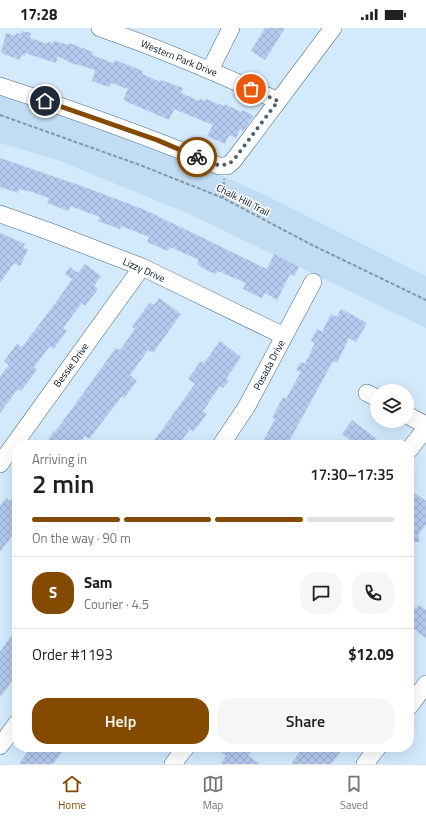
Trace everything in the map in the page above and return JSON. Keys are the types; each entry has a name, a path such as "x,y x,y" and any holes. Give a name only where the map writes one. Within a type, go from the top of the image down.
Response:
{"street":[{"name":"Western Park Drive","path":"100,28 142,42 210,70 278,101"},
{"path":"210,70 231,28"},
{"path":"0,86 134,132 219,166 227,166 233,161 333,28"},
{"name":"Lizzy Drive","path":"0,214 142,267 284,336"},
{"name":"Bessie Drive","path":"17,440 142,267"},
{"name":"Posada Drive","path":"223,440 246,406 313,282"},
{"path":"414,419 426,426 414,443"},
{"name":"Bessie Drive","path":"0,464 12,447"},
{"path":"414,700 426,684"},
{"path":"0,746 12,730"},
{"path":"173,764 182,752"},
{"path":"365,764 374,752"}],"path":[{"name":"Chalk Hill Trail","path":"0,115 125,160 223,198 312,246 426,300"},
{"path":"223,198 224,180 227,166"}],"shaded area":[{"path":"0,93 55,111 212,171 267,196 426,276 426,328 187,213 57,160 0,143"}],"building":[{"path":"265,28 285,28 265,60 251,51"},
{"path":"22,31 31,33 30,38 47,44 48,42 53,43 54,41 68,45 69,43 93,52 92,55 113,63 115,60 143,71 142,74 160,82 161,80 183,88 181,93 199,101 200,99 205,101 206,99 224,106 225,104 241,112 242,110 254,116 243,131 240,129 236,138 229,135 225,144 207,136 213,125 174,109 169,120 123,100 128,89 111,83 109,87 92,81 95,70 76,64 75,65 58,56 56,63 25,53 25,56 21,55 20,60 1,53 6,33 15,36 16,33 21,34"},
{"path":"0,158 90,189 145,210 267,269 274,254 299,267 294,276 290,274 277,300 265,293 262,298 243,289 246,283 218,271 216,274 208,271 197,264 199,260 170,247 168,251 147,242 149,237 121,226 120,229 98,221 100,217 70,206 69,211 47,203 49,198 32,192 19,189 18,193 0,187"},
{"path":"0,233 25,244 23,247 28,250 20,266 14,263 0,283"},
{"path":"85,264 101,276 94,286 98,289 85,306 82,303 63,328 67,331 54,349 50,346 34,367 37,370 21,391 18,389 0,413 0,376 9,365 4,361 17,344 22,347 57,301 72,279 65,274 70,267 78,273"},
{"path":"159,298 181,314 153,353 148,350 130,375 137,381 124,398 122,396 89,439 85,436 82,440 48,440 116,348 120,350 135,329 132,327 150,302 154,305"},
{"path":"341,309 367,323 356,342 349,338 337,363 333,361 290,440 264,440 275,419 272,418 283,397 286,399 301,372 296,370 301,362 305,364 315,343 311,341 317,329 322,332 331,314 337,317"},
{"path":"220,341 241,357 226,379 229,381 223,388 220,386 203,411 207,414 193,432 190,429 182,440 155,440 195,384 188,379 201,361 204,363"},
{"path":"352,420 377,439 350,440 342,434"},
{"path":"414,493 426,501 426,524 418,535 420,542 414,542"},
{"path":"6,498 10,501 12,498 12,536 0,552 0,506"},
{"path":"419,605 426,610 426,638 414,629 414,608 417,608"},
{"path":"12,634 12,681 0,697 0,652"},
{"path":"27,752 62,752 53,764 19,764"},
{"path":"221,752 251,752 248,756 260,764 221,764 226,756"},
{"path":"300,752 340,752 331,764 291,764"}],"way so far":[{"path":"197,157 219,166 227,166 233,161 278,101 251,89"}],"route":[{"path":"45,101 157,140 197,157"}]}
